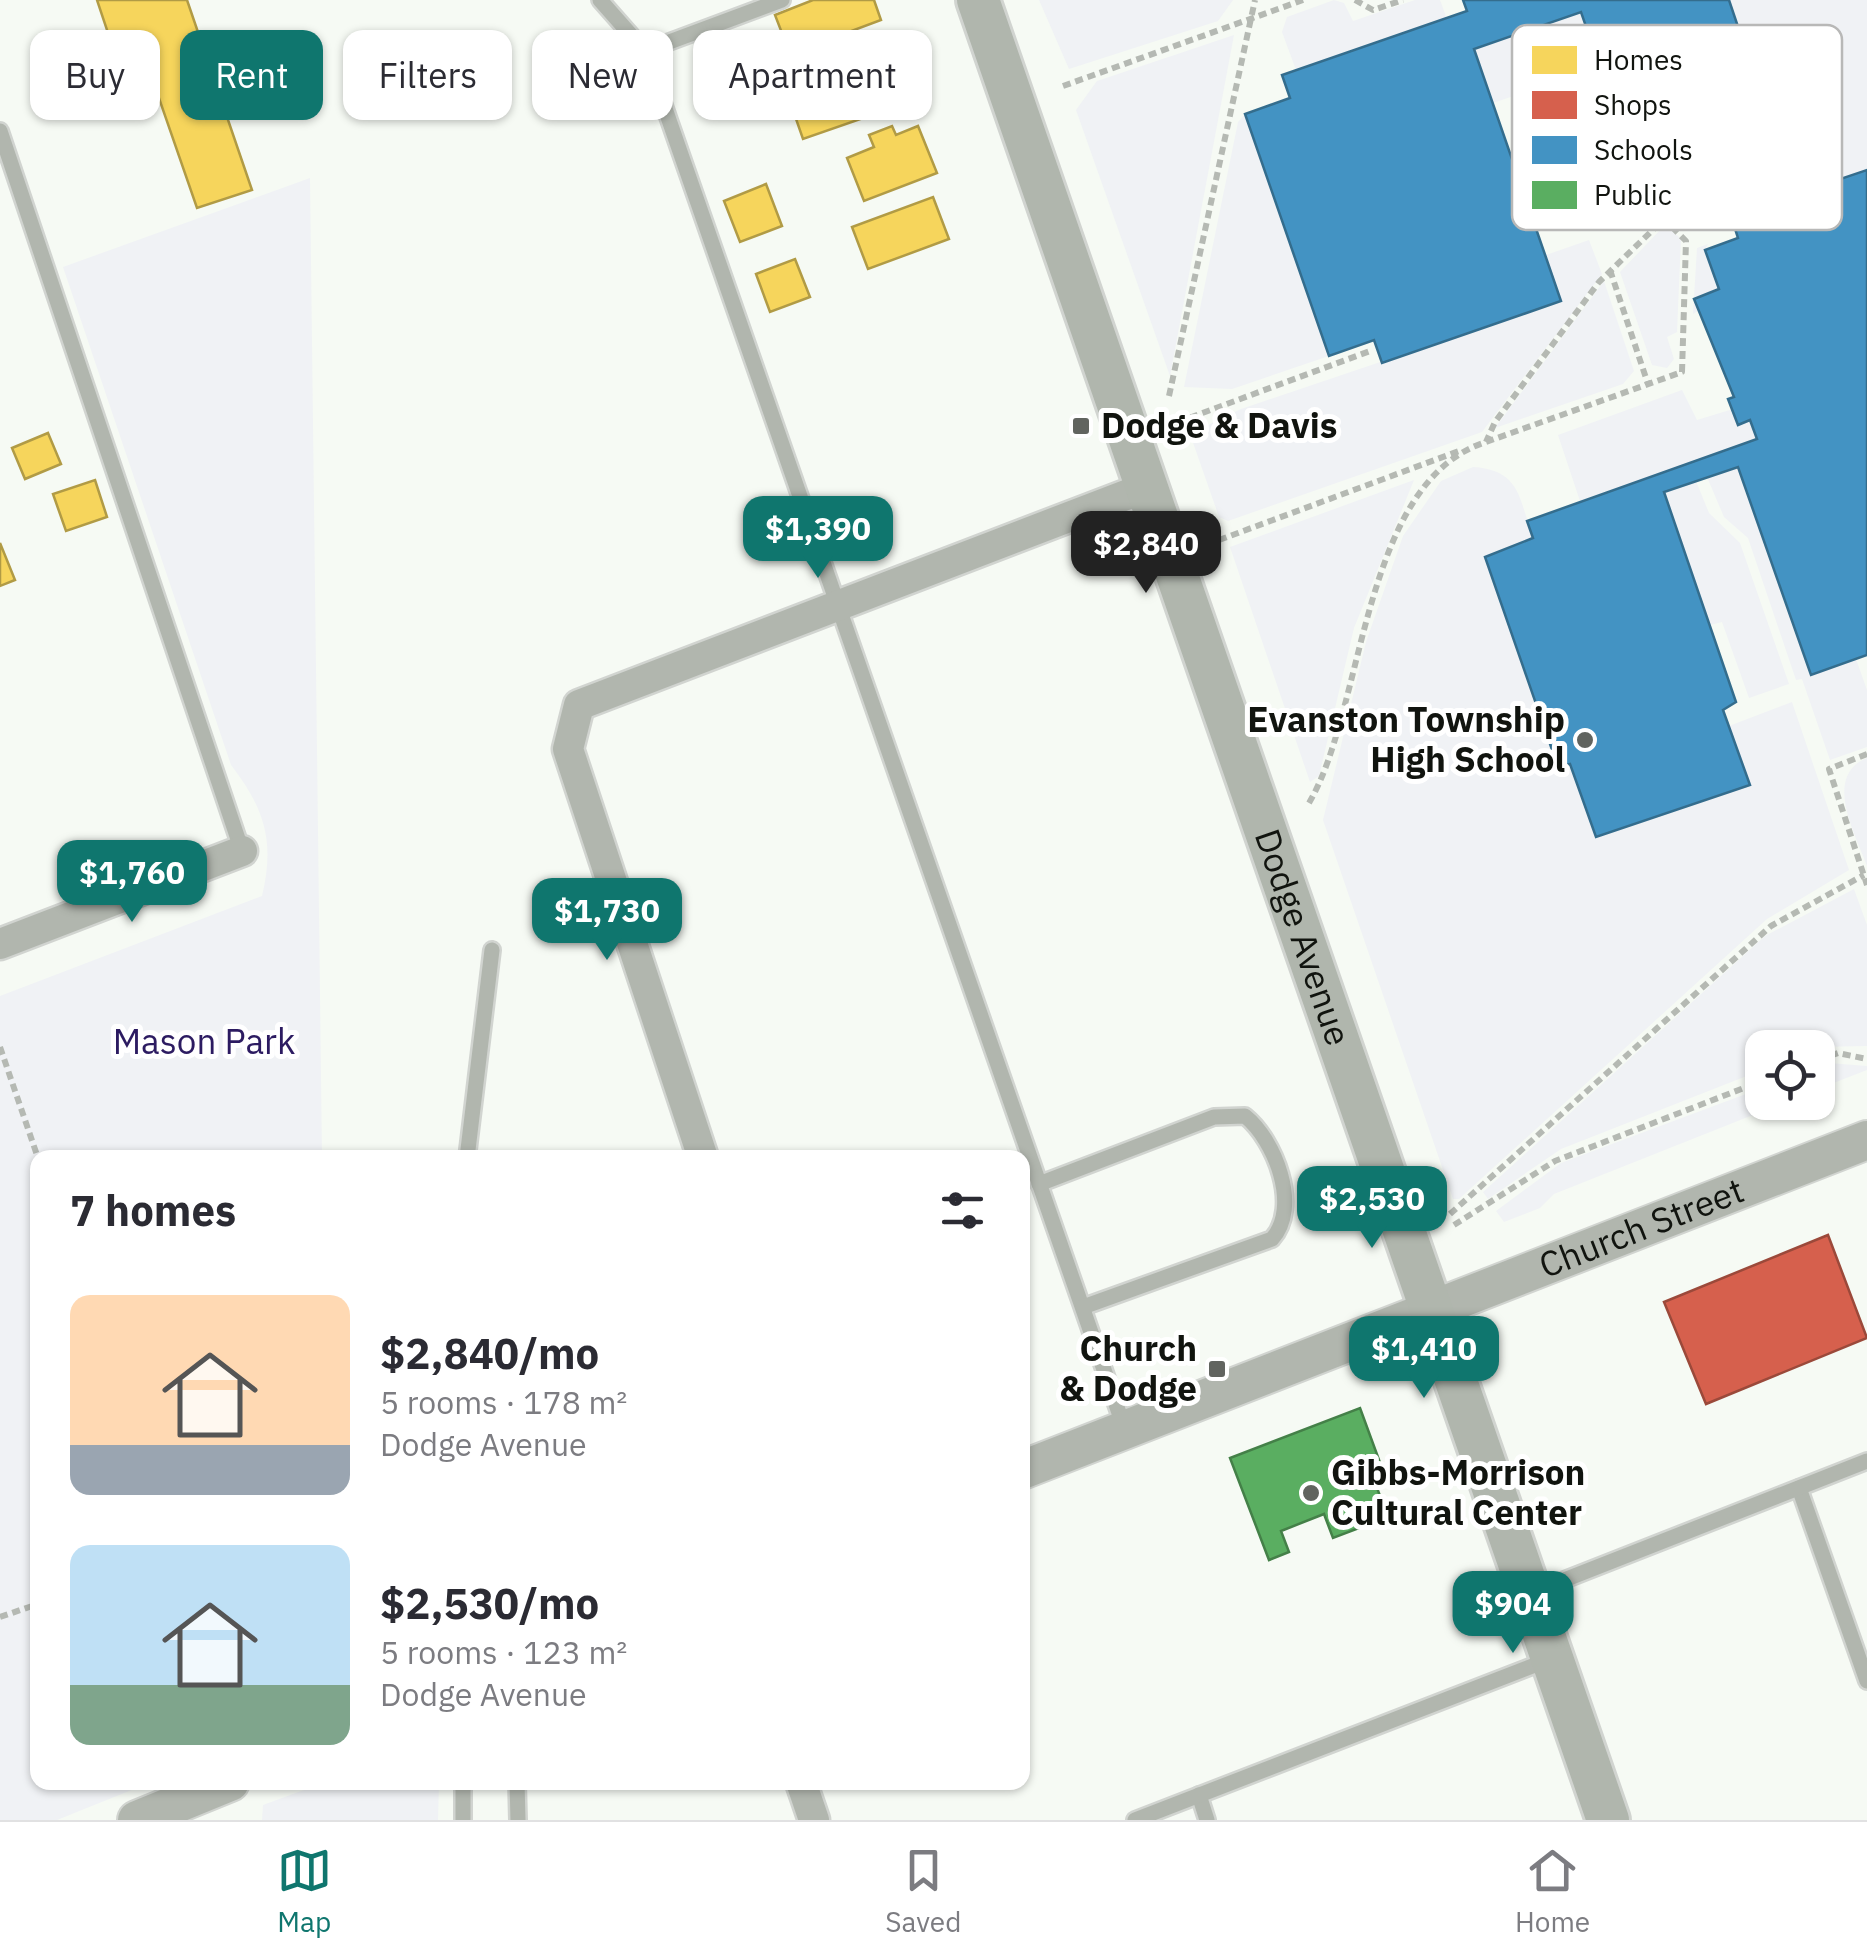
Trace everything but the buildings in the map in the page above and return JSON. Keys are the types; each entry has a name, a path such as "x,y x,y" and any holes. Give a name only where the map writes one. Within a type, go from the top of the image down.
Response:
{"main road":[{"name":"Dodge Avenue","path":"978,0 1608,1820"}],"street":[{"path":"699,1150 568,749 580,705 1147,487"},
{"path":"0,944 242,851"},
{"name":"Church Street","path":"1030,1467 1867,1140"},
{"path":"137,1820 210,1790"},
{"path":"805,1790 814,1820"}],"lane":[{"path":"600,0 626,30"},
{"path":"673,41 782,0"},
{"path":"669,120 1027,1150"},
{"path":"0,131 242,851"},
{"path":"468,1150 492,950"},
{"path":"1039,1184 1214,1116 1246,1116 1268,1144 1281,1176 1284,1215 1272,1239 1083,1308"},
{"path":"1030,1158 1126,1430"},
{"path":"1530,1594 1867,1461"},
{"path":"1799,1488 1867,1681"},
{"path":"1134,1820 1552,1658"},
{"path":"463,1790 463,1820"},
{"path":"517,1790 518,1820"},
{"path":"1199,1795 1208,1820"}],"path":[{"path":"1169,396 1255,0"},
{"path":"1062,86 1303,0"},
{"path":"1355,0 1372,10 1403,0"},
{"path":"1486,442 1496,422 1610,270 1650,230"},
{"path":"1218,540 1682,372 1686,241 1675,230"},
{"path":"1610,270 1648,384"},
{"path":"1178,422 1370,351"},
{"path":"1309,803 1328,771 1376,585 1390,552 1430,476 1470,447"},
{"path":"1867,754 1829,769 1867,884"},
{"path":"1450,1214 1770,926 1864,875"},
{"path":"0,1047 35,1150"},
{"path":"1835,1053 1867,1059"},
{"path":"1454,1225 1556,1161 1745,1087"},
{"path":"0,1617 30,1607"}],"green space":[{"path":"1039,0 1233,0 1218,21 1069,69"},
{"path":"1334,0 1344,3 1353,21 1415,0 1440,0 1447,19 1296,70 1282,32 1287,17"},
{"path":"1729,0 1867,0 1867,170 1842,178 1842,25 1737,25"},
{"path":"1581,12 1586,25 1543,25"},
{"path":"1234,35 1170,376 1076,110 1097,81"},
{"path":"1512,36 1512,97 1493,103 1474,49"},
{"path":"1245,114 1329,356 1232,389 1184,387 1238,122"},
{"name":"Mason Park","path":"310,178 322,1150 30,1150 30,1790 132,1790 57,1820 0,1820 0,996 262,896 267,859 259,812 231,765 63,267"},
{"path":"1660,230 1672,230 1681,239 1677,332 1667,337 1674,359 1667,368 1652,365 1620,272"},
{"path":"1589,240 1602,274 1482,432 1228,521 1219,517 1190,434 1241,409 1561,301 1546,255"},
{"path":"1708,244 1705,250 1719,289 1694,299 1698,311 1693,314 1697,248"},
{"path":"1604,281 1634,371 1623,384 1495,428"},
{"path":"1682,390 1697,420 1733,409 1738,425 1750,420 1757,439 1580,501 1558,435"},
{"path":"1473,467 1489,469 1509,480 1516,489 1533,538 1486,558 1557,767 1570,764 1596,837 1749,785 1729,726 1792,702 1849,870 1767,919 1459,1199 1453,1199 1323,820 1366,642 1403,536 1441,481"},
{"path":"1738,467 1811,675 1856,659 1867,690 1867,747 1830,760 1802,679 1796,680 1748,538 1724,517 1707,477"},
{"path":"1414,480 1354,628 1319,776 1310,782 1230,547"},
{"path":"1696,481 1709,513 1740,543 1789,684 1749,698 1722,622 1710,625 1664,492"},
{"path":"1867,758 1867,866 1850,823 1844,792 1846,778"},
{"path":"1854,889 1867,925 1867,1046 1835,1047 1835,1030 1745,1030 1745,1077 1561,1149 1488,1199 1483,1192 1765,936"},
{"path":"1835,1063 1867,1066 1867,1070 1835,1082"},
{"path":"1745,1094 1745,1118 1554,1194 1540,1208 1504,1222 1496,1211 1561,1163"},
{"path":"304,1790 439,1790 438,1820 262,1820 263,1805"}],"place":[{"name":"Dodge & Davis","path":"1081,426"},
{"name":"Evanston Township High School","path":"1585,740"},
{"name":"Church & Dodge","path":"1217,1369"},
{"name":"Gibbs-Morrison Cultural Center","path":"1311,1493"}]}
